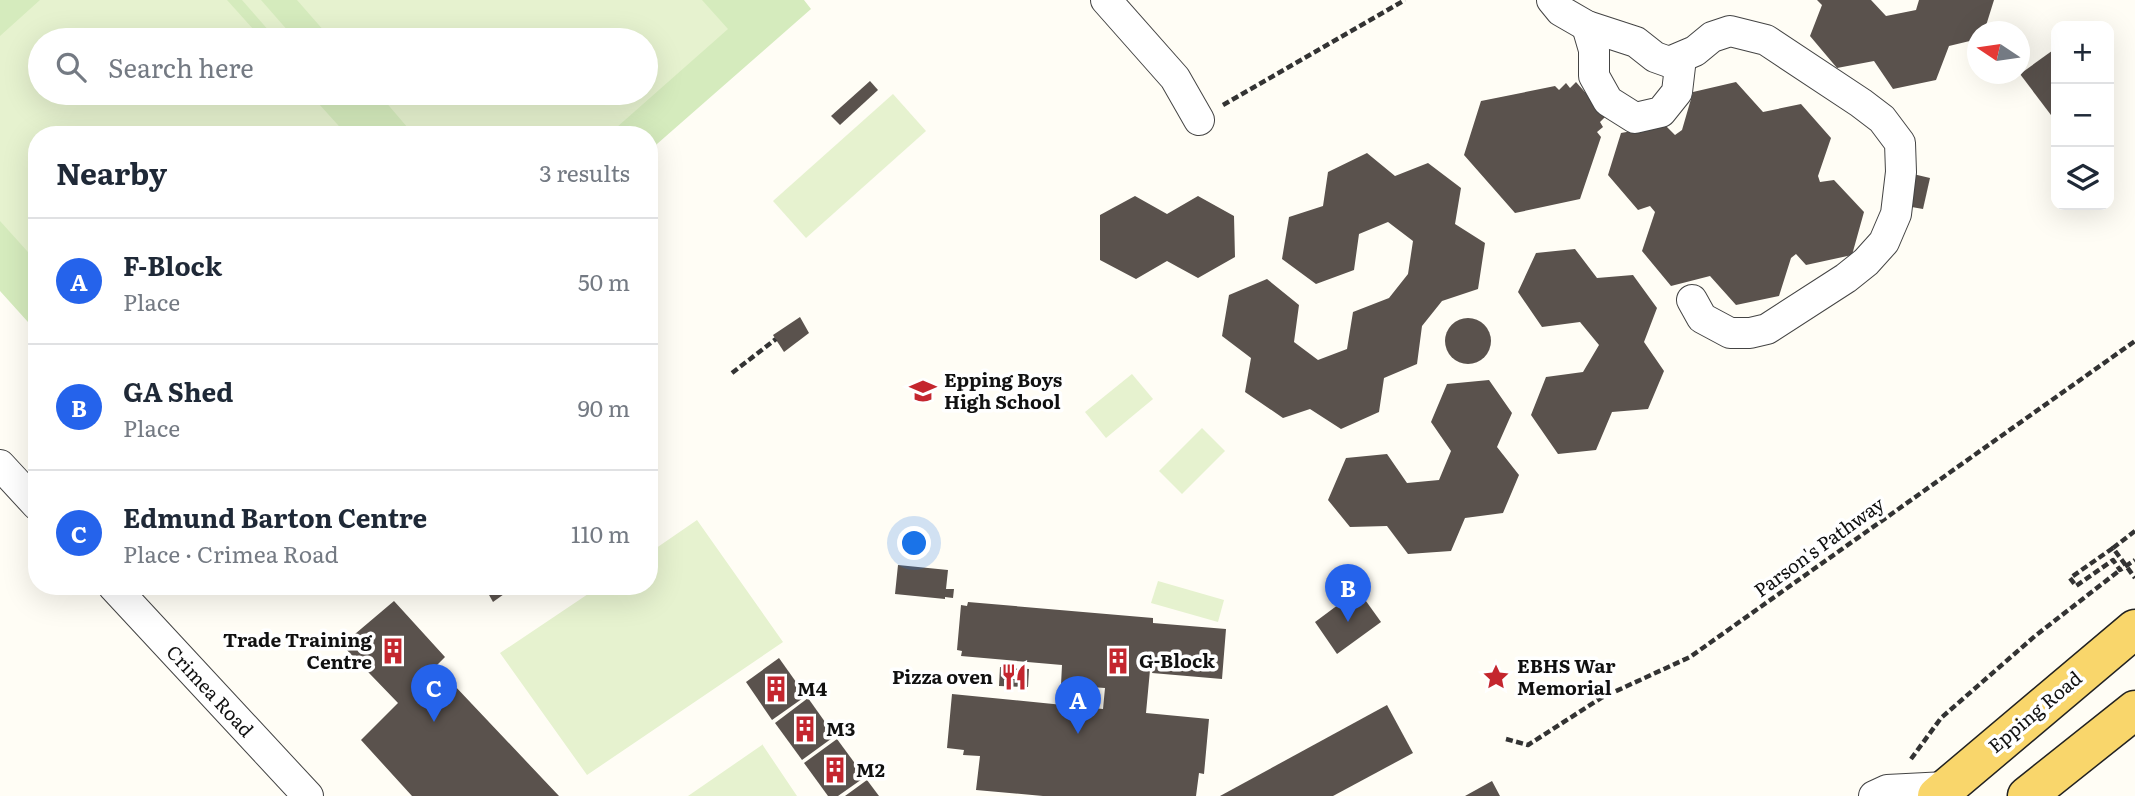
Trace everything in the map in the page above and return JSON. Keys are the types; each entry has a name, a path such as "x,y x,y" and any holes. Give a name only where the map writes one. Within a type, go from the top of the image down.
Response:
{"main road":[{"name":"Epping Road","path":"1941,791 2135,629"},
{"path":"2027,796 2135,710"}],"street":[{"path":"1106,0 1175,78 1199,120"},
{"path":"1552,0 1561,11 1587,26 1636,42 1655,57 1669,62 1695,51 1712,37 1730,31 1766,40 1882,119 1900,144 1901,172 1896,214 1884,242 1866,262 1846,278 1767,329 1750,333 1730,333 1702,318 1692,300"},
{"path":"1587,26 1594,50 1594,76 1608,101 1634,118 1661,112 1677,92 1681,58"},
{"path":"3,475 28,497"},
{"name":"Crimea Road","path":"121,595 308,796"},
{"path":"1881,793 1941,791"}],"path":[{"path":"1199,120 1405,0"},
{"path":"732,373 776,339"},
{"name":"Parson's Pathway","path":"1506,739 1528,745 1601,698 1690,657 2135,341"},
{"path":"2120,570 2113,560 2076,586 2070,579 2135,531"},
{"path":"2113,548 2135,578"},
{"path":"1881,793 1941,718 2035,636 2135,560"}],"green space":[{"path":"0,0 804,0 811,9 658,143 658,126 28,126 28,322 0,291"},
{"path":"40,0 227,0 252,28 28,28 28,105 320,105 339,126 28,126 28,252 0,221 0,36"},
{"path":"242,0 261,0 286,28 266,28"},
{"path":"297,0 702,0 728,29 658,91 658,28 322,28"},
{"path":"893,94 926,131 806,238 773,201"},
{"path":"388,105 642,105 618,126 406,126"},
{"path":"1132,374 1153,399 1106,438 1085,412"},
{"path":"1202,428 1225,451 1182,494 1159,471"},
{"path":"697,520 783,642 587,775 500,653 587,595 658,595 658,547"},
{"path":"1158,581 1224,600 1218,622 1151,603"},
{"path":"762,745 797,796 688,796"}],"building":[{"path":"1817,0 1871,0 1886,16 1916,10 1919,0 1994,0 1987,21 1967,21 1967,42 1949,46 1936,80 1893,89 1874,61 1837,68 1810,36 1822,5"},
{"path":"2051,52 2051,115 2028,84 2030,84 2030,67"},
{"path":"870,81 878,90 840,125 831,116"},
{"path":"1576,82 1606,116 1600,122 1603,127 1597,132 1601,137 1580,199 1515,213 1464,155 1481,101 1555,86 1559,90 1566,83 1570,88"},
{"path":"1736,82 1763,112 1801,104 1831,138 1818,176 1820,182 1834,180 1864,212 1852,255 1806,265 1796,254 1791,258 1779,296 1736,305 1710,276 1671,286 1642,251 1655,212 1650,206 1638,210 1608,175 1621,133 1665,125 1675,135 1682,130 1693,92"},
{"path":"1367,153 1395,176 1428,163 1461,188 1455,224 1485,243 1478,289 1442,301 1422,326 1417,364 1384,378 1379,412 1341,429 1310,409 1283,418 1245,392 1251,358 1222,336 1229,295 1267,279 1299,305 1294,342 1318,360 1347,349 1353,312 1389,298 1408,274 1413,241 1388,222 1359,234 1354,270 1316,284 1282,259 1289,217 1323,206 1328,172"},
{"path":"1913,174 1930,178 1923,209 1906,206"},
{"path":"1135,196 1167,214 1198,196 1234,216 1235,257 1198,278 1167,261 1136,279 1100,260 1100,215"},
{"path":"1575,249 1597,278 1633,275 1657,308 1644,342 1664,371 1648,409 1612,412 1596,450 1558,454 1531,415 1546,377 1583,372 1599,345 1580,322 1542,327 1518,292 1536,253"},
{"path":"800,317 809,333 784,352 773,335"},
{"path":"1468,318 1484,325 1491,341 1484,357 1468,364 1452,357 1445,341 1452,325"},
{"path":"1489,380 1512,413 1497,447 1519,475 1503,513 1465,518 1451,551 1408,554 1387,526 1350,527 1328,500 1346,458 1387,454 1407,483 1439,480 1451,451 1431,422 1447,384"},
{"path":"898,565 948,570 946,589 954,589 953,598 895,594"},
{"path":"1358,590 1381,622 1337,654 1315,622"},
{"path":"489,595 503,595 493,602"},
{"path":"394,601 445,657 436,666 559,796 412,796 361,740 398,703 342,645"},
{"path":"968,602 1153,618 1153,623 1226,629 1222,679 1152,673 1153,670 1150,670 1146,713 1209,719 1204,774 1199,773 1196,796 1043,796 976,790 980,756 963,755 964,750 947,748 952,694 1103,709 1105,688 1061,685 1062,665 961,656 962,651 957,650 961,605 967,606"},
{"name":"M4","path":"779,658 806,696 772,720 746,682"},
{"name":"Pizza oven","path":"1000,667 1029,669 1028,687 999,686"},
{"name":"M3","path":"808,698 835,736 802,760 775,723"},
{"path":"1387,705 1413,753 1333,796 1220,796"},
{"name":"M2","path":"837,739 865,777 838,796 828,796 804,763"},
{"path":"867,780 879,796 845,796"},
{"path":"1492,781 1500,796 1465,796"}],"place":[{"name":"Epping Boys High School","path":"923,391"},
{"name":"GA Shed","path":"1348,622"},
{"name":"Trade Training Centre","path":"393,651"},
{"name":"G-Block","path":"1118,661"},
{"name":"Pizza oven","path":"1014,677"},
{"name":"EBHS War Memorial","path":"1496,677"},
{"name":"M4","path":"776,689"},
{"name":"Edmund Barton Centre","path":"434,722"},
{"name":"M3","path":"805,729"},
{"name":"F-Block","path":"1078,734"},
{"name":"M2","path":"835,770"}]}
